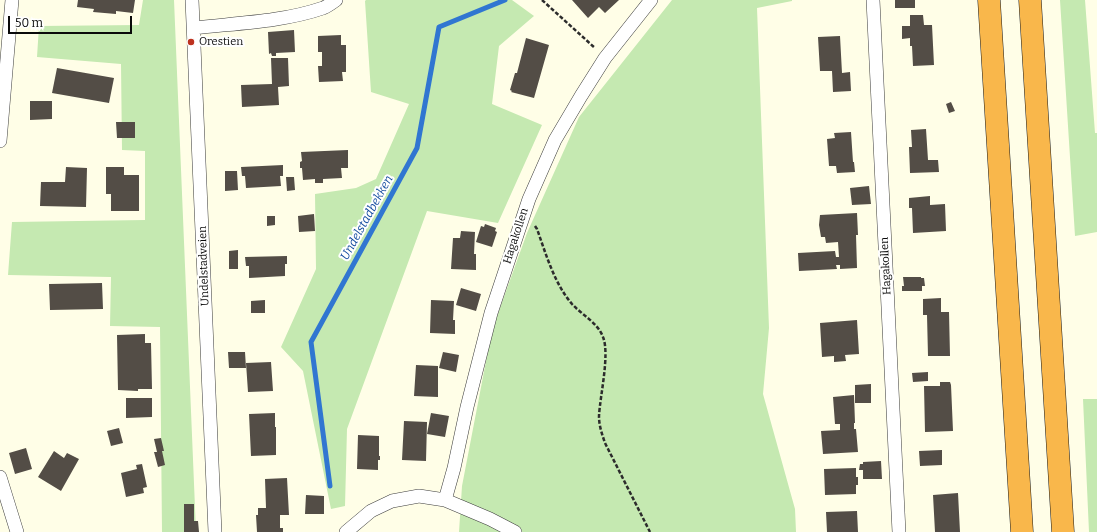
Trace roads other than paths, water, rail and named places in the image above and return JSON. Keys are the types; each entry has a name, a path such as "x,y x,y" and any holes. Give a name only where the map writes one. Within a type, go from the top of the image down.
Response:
{"highway":[{"path":"989,0 1022,532"},
{"path":"1030,0 1063,532"}],"street":[{"path":"0,140 12,0"},
{"name":"Undelstadveien","path":"192,0 215,532"},
{"path":"194,28 248,23 288,17 324,8 336,0"},
{"name":"Hagakollen","path":"445,500 491,314 529,199 555,140 605,58 651,0"},
{"name":"Hagakollen","path":"873,0 899,532"},
{"path":"0,477 17,532"},
{"path":"346,532 371,511 392,500 419,496 445,500 490,519 515,532"}],"waterway":[{"name":"Undelstadbekken","path":"330,486 311,342 417,148 439,27 505,0"}],"place":[{"name":"Orestien","path":"191,42"}]}
